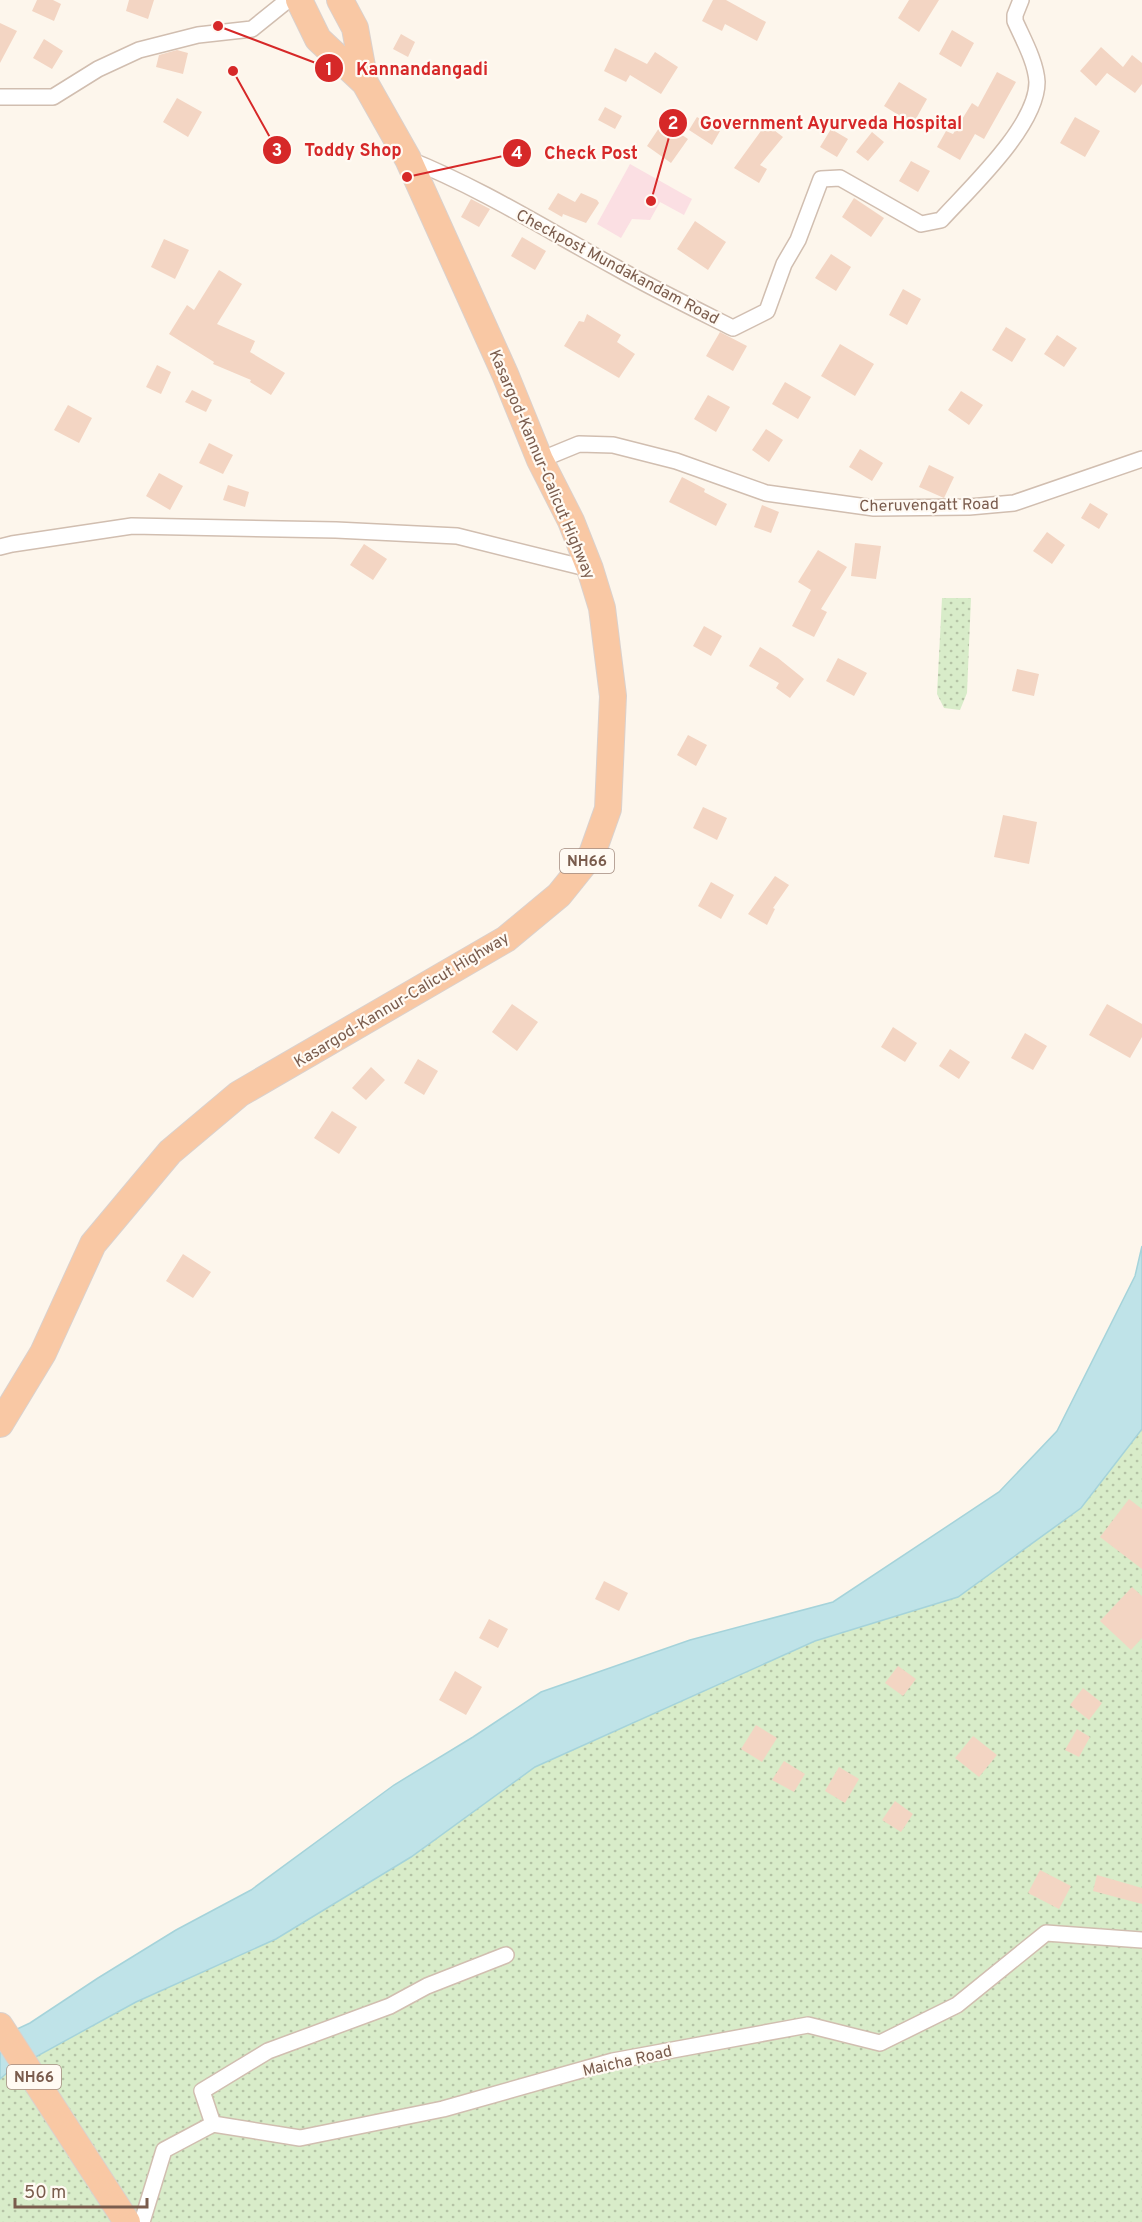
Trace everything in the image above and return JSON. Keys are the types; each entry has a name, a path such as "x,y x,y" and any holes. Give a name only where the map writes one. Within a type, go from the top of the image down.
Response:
{"highway":[{"name":"Kasargod-Kannur-Calicut Highway","path":"0,1424 43,1353 93,1244 170,1152 239,1094 506,939 559,895 592,854 608,809 613,696 602,608 590,569 571,521 540,460 505,374 408,159 365,83 318,39 299,0"},
{"name":"Kasargod-Kannur-Calicut Highway","path":"340,0 355,28 365,83"},
{"name":"NH66","path":"0,2026 127,2222"}],"street":[{"path":"0,97 53,97 98,69 139,50 198,35 252,29 288,0"},
{"name":"Checkpost Mundakandam Road","path":"408,159 488,196 615,268 733,328 767,311 784,264 798,240 821,179 840,178 921,224 932,223 941,220 1011,143 1027,118 1037,83 1034,66 1015,21 1021,0"},
{"name":"Cheruvengatt Road","path":"540,460 579,444 613,445 676,461 766,493 886,508 969,507 1014,503 1142,459"},
{"path":"0,547 132,526 336,530 457,536 590,569"},
{"name":"Maicha Road","path":"213,2124 300,2138 442,2109 613,2061 808,2025 880,2043 957,2005 1046,1933 1142,1940"},
{"path":"142,2222 165,2150 213,2124 202,2091 268,2051 390,2007 427,1986 506,1954"}],"shaded area":[{"path":"630,164 692,199 684,215 660,202 650,220 632,219 621,238 597,224"}],"green space":[{"path":"942,598 971,598 967,693 960,710 944,708 937,694"},
{"path":"1142,1429 1142,2222 0,2222 0,2079 8,2072 136,2002 276,1939 411,1857 535,1767 815,1641 958,1597 1081,1508"}],"water":[{"path":"1142,1246 1142,1429 1081,1508 958,1597 815,1641 535,1767 411,1857 276,1939 136,2002 8,2072 0,2079 0,2037 30,2023 176,1930 251,1890 394,1785 541,1692 690,1640 833,1602 999,1492 1057,1431 1135,1276"}],"building":[{"path":"37,0 53,0 61,4 54,21 32,11"},
{"path":"129,0 154,0 148,19 126,11"},
{"path":"713,0 726,0 766,22 757,41 725,24 722,31 702,21"},
{"path":"909,0 939,0 919,32 898,18"},
{"path":"0,23 17,31 0,63"},
{"path":"952,30 974,43 961,67 939,54"},
{"path":"401,34 415,42 408,57 393,49"},
{"path":"44,39 63,51 52,69 33,58"},
{"path":"1101,47 1123,67 1132,55 1142,63 1142,84 1135,93 1107,73 1096,86 1080,71"},
{"path":"615,48 647,64 655,52 678,67 661,94 630,75 626,82 604,71"},
{"path":"177,50 188,53 183,74 156,67 159,55"},
{"path":"997,72 1016,82 984,139 975,134 960,160 937,147 946,131 953,134 972,103 978,107"},
{"path":"899,82 927,99 913,124 884,106"},
{"path":"177,98 202,112 188,137 163,122"},
{"path":"605,107 622,116 615,129 598,120"},
{"path":"697,117 720,131 712,145 689,130"},
{"path":"1075,117 1100,131 1085,157 1060,143"},
{"path":"663,122 688,139 671,163 647,146"},
{"path":"766,124 783,137 760,165 767,169 759,183 734,168"},
{"path":"831,129 848,139 837,157 820,147"},
{"path":"872,132 884,142 868,161 856,152"},
{"path":"911,161 930,171 918,192 899,181"},
{"path":"558,193 575,202 581,193 599,203 586,223 563,214 562,217 548,209"},
{"path":"854,198 884,218 871,237 842,217"},
{"path":"471,199 490,209 479,227 461,217"},
{"path":"695,221 726,242 708,270 677,249"},
{"path":"522,237 546,251 535,270 511,256"},
{"path":"164,239 189,250 175,279 151,267"},
{"path":"831,254 851,267 836,291 815,278"},
{"path":"219,270 242,284 217,324 255,341 250,352 285,373 271,395 250,382 251,380 213,364 214,362 169,334 187,305 194,310"},
{"path":"903,289 921,299 907,325 889,315"},
{"path":"587,314 621,335 617,342 635,354 619,378 564,346 579,321 584,322"},
{"path":"1006,327 1026,339 1012,362 992,350"},
{"path":"720,332 747,346 733,371 706,356"},
{"path":"1057,335 1077,348 1064,367 1044,354"},
{"path":"840,344 874,364 855,396 821,376"},
{"path":"157,365 171,372 161,394 146,387"},
{"path":"785,382 811,397 798,419 772,404"},
{"path":"192,390 212,400 206,412 185,402"},
{"path":"961,391 983,405 969,425 948,410"},
{"path":"708,395 730,407 716,432 694,419"},
{"path":"68,405 92,418 79,443 54,430"},
{"path":"766,429 783,440 769,462 752,450"},
{"path":"209,443 233,455 223,474 199,463"},
{"path":"860,449 883,463 872,481 849,467"},
{"path":"929,465 954,477 944,498 919,487"},
{"path":"159,473 183,486 170,510 146,496"},
{"path":"682,477 727,504 716,526 669,502"},
{"path":"228,485 249,492 245,507 223,500"},
{"path":"1090,503 1108,514 1099,529 1081,518"},
{"path":"762,505 779,512 771,533 754,527"},
{"path":"1047,532 1065,545 1052,564 1033,551"},
{"path":"855,543 881,546 876,579 851,576"},
{"path":"364,544 387,559 373,580 350,565"},
{"path":"818,550 847,567 821,609 827,612 814,637 792,626 811,590 798,582"},
{"path":"704,626 722,636 711,656 693,646"},
{"path":"760,647 804,679 790,698 776,688 779,683 749,666"},
{"path":"838,658 867,673 854,696 826,681"},
{"path":"1017,669 1039,674 1034,696 1012,691"},
{"path":"688,735 707,745 696,766 677,755"},
{"path":"703,807 727,818 717,840 693,828"},
{"path":"1003,815 1037,822 1029,864 994,857"},
{"path":"775,876 789,885 773,908 775,909 767,925 748,914"},
{"path":"711,882 734,895 721,919 698,906"},
{"path":"512,1004 538,1022 517,1051 492,1032"},
{"path":"1107,1004 1142,1024 1142,1037 1130,1058 1089,1035"},
{"path":"893,1027 917,1043 905,1062 881,1047"},
{"path":"1025,1033 1047,1046 1033,1070 1011,1058"},
{"path":"950,1049 970,1062 959,1079 939,1066"},
{"path":"418,1059 438,1071 424,1095 404,1083"},
{"path":"371,1067 385,1080 366,1100 352,1088"},
{"path":"332,1111 357,1127 339,1154 314,1138"},
{"path":"183,1254 211,1272 193,1298 166,1281"},
{"path":"1129,1499 1142,1509 1142,1569 1100,1537"},
{"path":"604,1581 628,1593 619,1611 595,1599"},
{"path":"1132,1587 1142,1596 1142,1638 1131,1650 1100,1621"},
{"path":"489,1619 508,1629 498,1648 479,1638"},
{"path":"898,1666 916,1679 903,1696 885,1683"},
{"path":"455,1671 482,1687 466,1715 439,1700"},
{"path":"1083,1688 1102,1703 1089,1720 1070,1705"},
{"path":"756,1725 777,1738 762,1762 741,1749"},
{"path":"1077,1729 1090,1737 1079,1757 1065,1750"},
{"path":"973,1736 997,1755 979,1777 955,1758"},
{"path":"784,1761 805,1774 794,1792 772,1780"},
{"path":"839,1767 859,1779 845,1803 825,1791"},
{"path":"895,1801 913,1814 901,1832 882,1820"},
{"path":"1040,1870 1071,1886 1059,1909 1028,1893"},
{"path":"1097,1875 1142,1888 1142,1904 1093,1891"}],"place":[{"name":"Kannandangadi","path":"218,26"},
{"name":"Toddy Shop","path":"233,71"},
{"name":"Check Post","path":"407,177"},
{"name":"Government Ayurveda Hospital","path":"651,201"}]}
